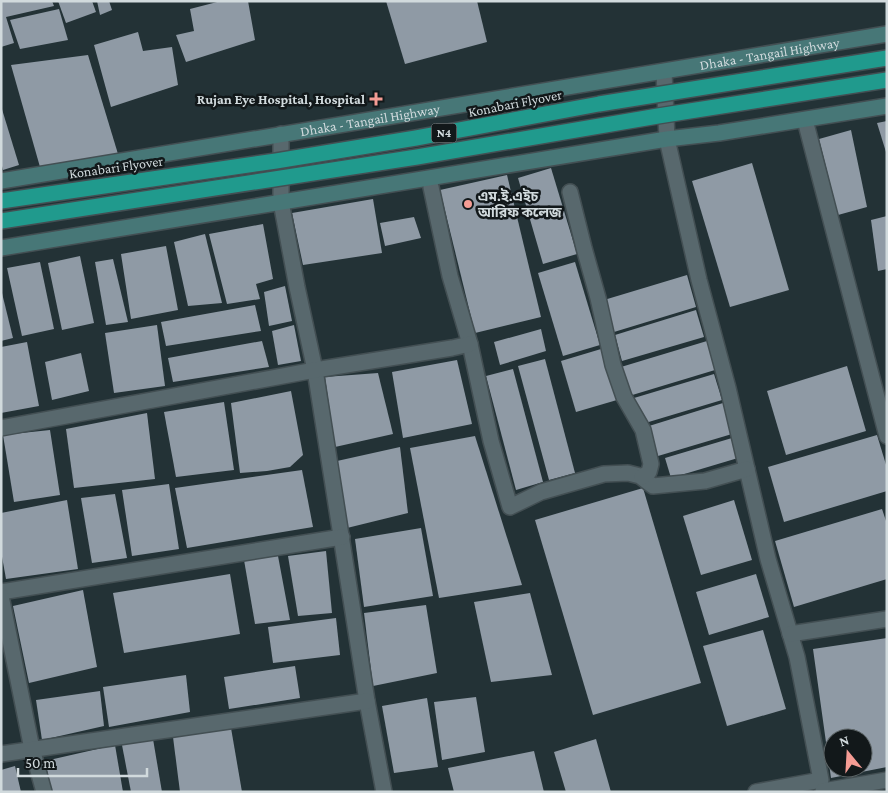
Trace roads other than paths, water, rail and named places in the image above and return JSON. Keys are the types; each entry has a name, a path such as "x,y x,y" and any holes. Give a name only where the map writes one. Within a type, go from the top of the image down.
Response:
{"highway":[{"name":"Konabari Flyover","path":"1,201 276,161 416,138 599,104 887,58"},
{"name":"N4","path":"1,222 417,157 887,80"}],"main road":[{"name":"Dhaka - Tangail Highway","path":"1,181 887,34"},
{"path":"1,248 667,138 719,133 887,106"}],"street":[{"path":"664,72 667,138 699,280 728,388 768,559 797,657 822,788"},
{"path":"805,120 887,436"},
{"path":"281,134 281,202 315,370 367,701 384,792"},
{"path":"431,187 450,276 470,344 491,441 510,506 541,492 604,474 628,473 642,477 653,486 705,481 747,469"},
{"path":"570,192 613,365 624,396 643,430 651,464 649,472 642,477"},
{"path":"1,428 315,370 470,344"},
{"path":"44,792 32,749 1,594 342,537"},
{"path":"790,634 887,619"},
{"path":"1,754 367,701"},
{"path":"756,792 822,788 887,780"}],"place":[{"name":"Rujan Eye Hospital, Hospital","path":"376,99"},
{"name":"এম.ই.এইচ আরিফ কলেজ","path":"468,204"}]}
